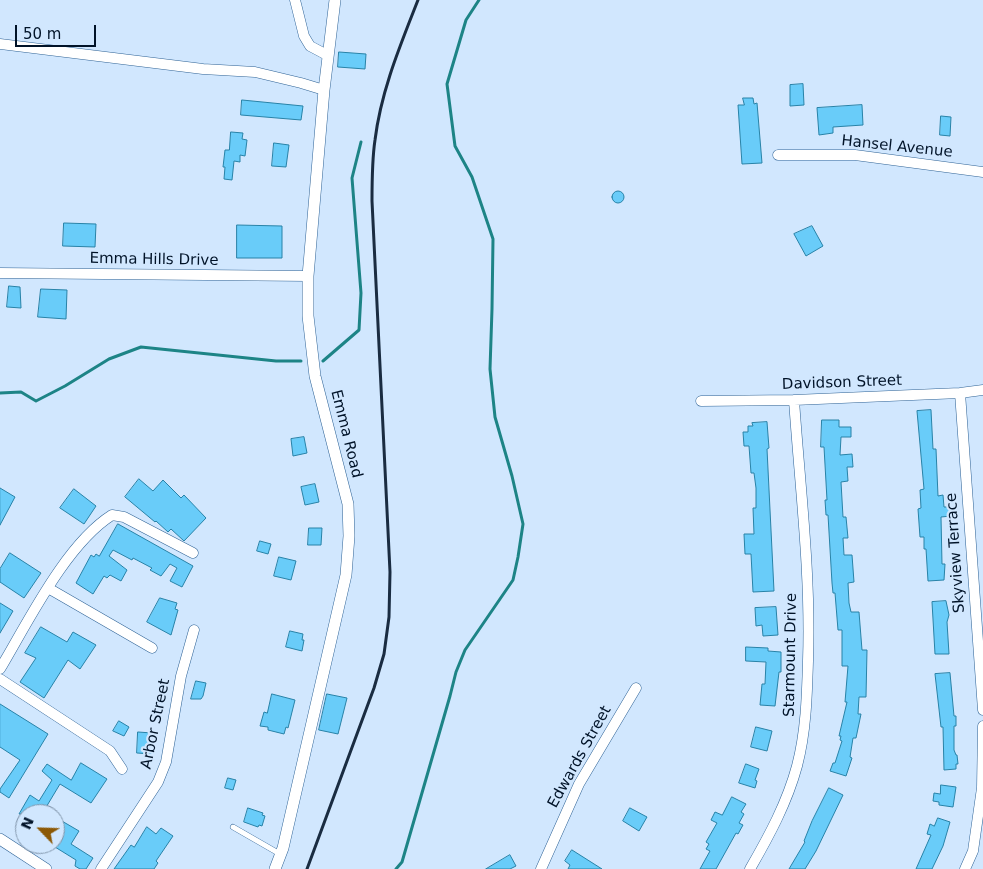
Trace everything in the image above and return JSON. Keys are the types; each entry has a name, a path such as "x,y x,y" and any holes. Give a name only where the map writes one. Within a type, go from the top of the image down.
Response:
{"street":[{"path":"294,0 304,36 310,46 327,55"},
{"name":"Emma Road","path":"274,869 280,854 346,575 349,536 348,504 316,376 308,316 308,276 327,55 334,0"},
{"path":"0,44 203,69 255,72 324,90"},
{"name":"Hansel Avenue","path":"778,155 855,155 983,172"},
{"name":"Emma Hills Drive","path":"0,273 308,276"},
{"name":"Davidson Street","path":"701,401 794,400 960,393 983,390"},
{"name":"Skyview Terrace","path":"960,393 983,710"},
{"name":"Starmount Drive","path":"750,869 774,828 796,766 804,721 809,619 794,400"},
{"path":"0,669 48,588 71,556 97,524 112,515 124,517 192,554"},
{"path":"48,588 152,648"},
{"name":"Arbor Street","path":"101,869 158,782 166,762 182,676 194,630"},
{"path":"0,679 110,751 122,769"},
{"name":"Edwards Street","path":"541,869 579,784 636,688"},
{"path":"965,869 973,851 982,788 983,726"},
{"path":"0,838 39,867"}],"lane":[{"path":"233,826 280,854"}],"building":[{"path":"339,52 366,54 365,69 338,67"},
{"path":"803,84 804,105 790,106 790,85"},
{"path":"743,98 753,98 754,104 757,103 762,163 742,164 738,105 744,105"},
{"path":"242,100 303,106 301,120 241,115"},
{"path":"862,105 863,125 833,127 833,133 819,135 817,108"},
{"path":"941,116 951,117 950,136 940,135"},
{"path":"231,132 243,133 242,139 247,140 245,156 240,155 240,162 234,161 232,180 224,179 225,167 223,167 225,150 229,150"},
{"path":"274,143 289,145 286,167 272,166"},
{"path":"616,191 620,191 624,197 620,203 616,203 612,199 612,195"},
{"path":"64,223 96,224 95,247 63,246"},
{"path":"237,225 282,226 282,258 237,258"},
{"path":"812,226 823,246 806,256 794,234"},
{"path":"9,286 20,287 21,308 7,307"},
{"path":"41,289 67,290 66,319 38,317"},
{"path":"931,410 933,449 936,449 938,496 943,495 944,507 951,507 951,516 941,517 942,564 945,564 944,580 928,581 926,549 924,549 924,537 920,537 918,509 921,508 920,490 924,489 917,411"},
{"path":"822,420 839,420 839,427 851,427 851,437 841,437 840,455 852,454 853,467 847,467 848,481 841,482 843,517 846,517 848,538 843,538 844,555 852,555 854,582 848,583 849,603 851,612 859,612 862,650 867,650 866,697 859,697 858,714 861,714 856,738 853,738 850,757 852,758 846,776 830,771 833,763 835,763 842,741 840,740 841,736 839,736 847,702 845,702 848,666 842,666 842,630 838,630 835,593 833,593 828,515 826,515 825,500 827,500 824,447 821,447"},
{"path":"767,422 774,591 753,592 751,554 745,554 744,534 754,534 753,508 756,508 756,488 754,473 751,473 749,446 744,446 743,432 748,432 748,426 753,426 752,423"},
{"path":"304,437 307,453 293,456 291,439"},
{"path":"139,479 153,491 163,480 181,498 184,495 206,518 184,541 171,529 168,532 125,497"},
{"path":"315,484 319,502 305,505 301,487"},
{"path":"0,488 15,497 0,525"},
{"path":"74,489 96,506 84,524 60,508"},
{"path":"118,524 193,566 182,587 170,581 177,568 170,564 161,576 150,570 152,568 113,550 109,556 127,570 121,581 110,575 107,578 104,576 93,594 76,583 91,555 94,557 96,554 99,556"},
{"path":"309,528 322,528 321,545 308,545"},
{"path":"260,541 271,544 268,554 257,551"},
{"path":"10,553 41,573 24,598 0,582 0,569"},
{"path":"279,557 296,561 291,580 274,576"},
{"path":"160,598 177,603 175,609 178,610 171,635 147,622"},
{"path":"946,601 949,615 947,622 949,654 935,654 932,602"},
{"path":"0,603 13,611 0,633"},
{"path":"776,607 778,635 763,636 762,625 756,626 755,608"},
{"path":"41,627 67,642 73,632 96,645 80,669 68,660 44,698 20,682 36,658 25,653"},
{"path":"290,631 303,634 302,651 286,647"},
{"path":"746,647 768,648 768,651 781,652 781,672 779,672 775,706 760,705 762,684 765,684 766,662 746,661"},
{"path":"950,673 954,716 956,716 954,750 957,755 958,764 956,764 956,769 944,770 943,727 941,727 935,674"},
{"path":"196,681 206,683 203,696 201,699 191,699"},
{"path":"272,694 295,700 288,728 286,727 284,734 268,730 268,727 260,726 264,712 267,713"},
{"path":"327,694 347,698 338,734 319,730"},
{"path":"0,704 48,734 9,798 0,792 0,789 20,760 0,747"},
{"path":"119,721 129,727 124,736 113,731"},
{"path":"756,727 772,731 767,751 751,747"},
{"path":"138,732 152,733 151,754 137,753"},
{"path":"81,763 107,779 91,803 60,784 48,804 25,804 30,795 39,801 52,780 42,771 47,764 71,780"},
{"path":"746,764 759,769 755,780 757,781 755,788 739,783"},
{"path":"228,778 236,780 233,790 225,788"},
{"path":"941,785 956,787 953,807 939,805 939,802 933,801 934,793 940,794"},
{"path":"829,788 843,795 816,851 805,869 789,869 805,842 812,821"},
{"path":"732,797 746,804 741,812 744,814 739,823 743,825 738,834 736,833 716,869 700,869 710,851 706,849 709,844 706,842 717,823 711,820 715,812 722,815"},
{"path":"248,808 263,813 262,815 265,816 262,826 259,825 258,827 244,822"},
{"path":"630,808 647,817 639,831 623,821"},
{"path":"938,818 950,822 943,846 932,869 916,869 931,835 927,834 930,824 934,826"},
{"path":"65,823 79,831 71,844 93,858 86,869 80,869 75,866 76,860 65,853"},
{"path":"147,827 156,834 161,828 173,836 156,861 158,863 154,869 114,869 131,845 134,847"},
{"path":"572,850 602,869 568,869 570,865 565,861"},
{"path":"510,855 516,866 510,869 486,869"}],"waterway":[{"path":"396,869 402,862 456,672 465,650 513,580 523,524 512,476 495,417 490,369 493,239 472,177 455,146 447,84 466,20 479,0"},
{"path":"323,361 359,330 361,293 352,178 361,142"},
{"path":"0,393 21,392 36,401 109,359 141,347 276,361 301,361"}],"railway":[{"path":"307,869 374,688 384,654 389,617 390,572 372,201 373,163 378,122 386,86 418,0"}]}
